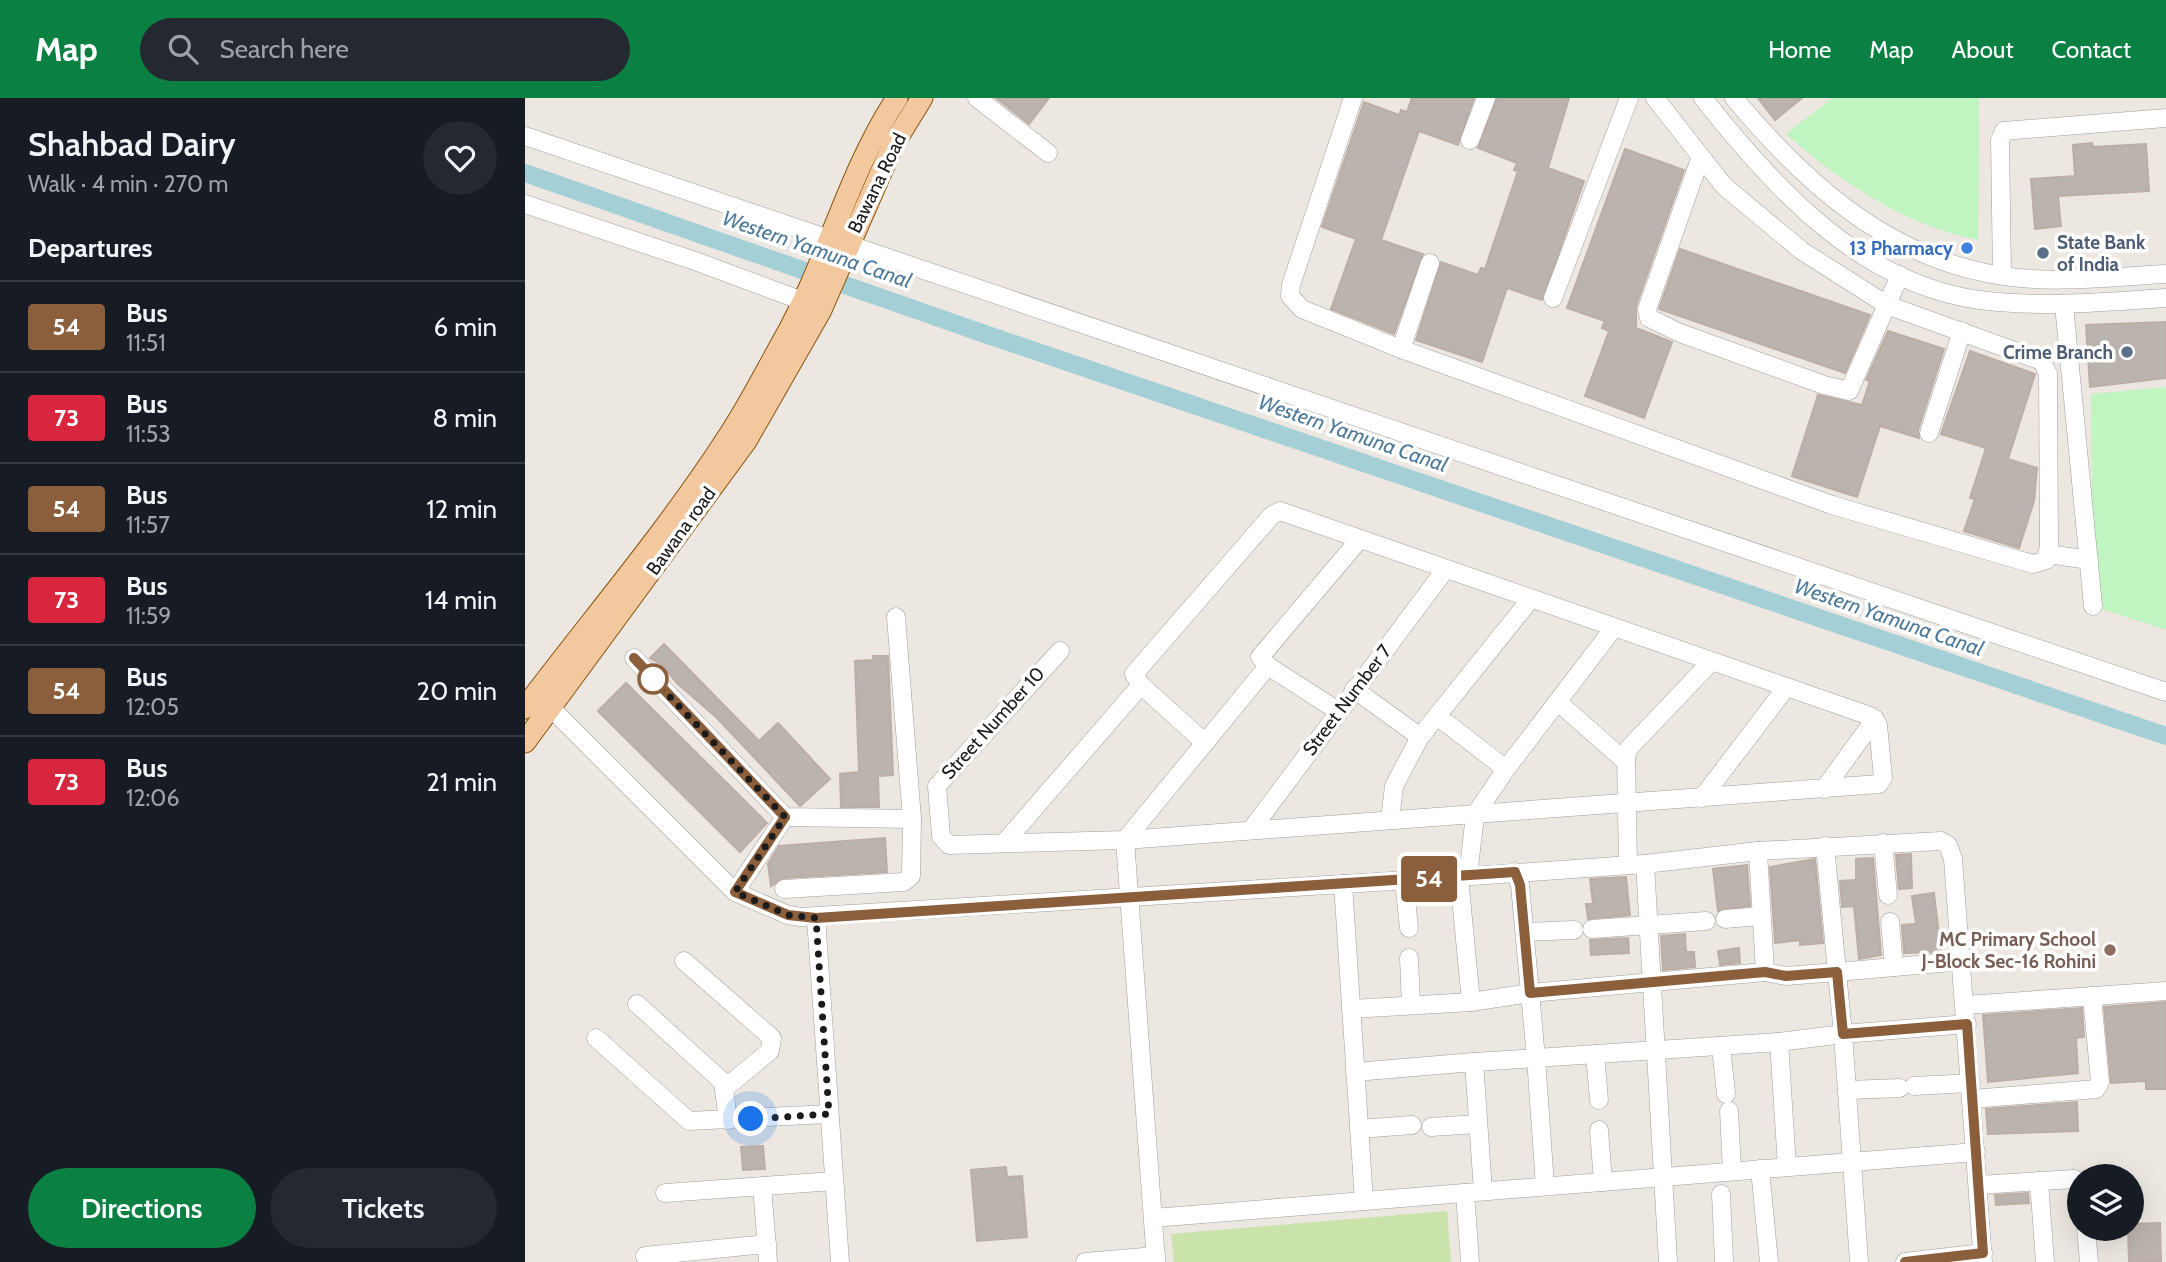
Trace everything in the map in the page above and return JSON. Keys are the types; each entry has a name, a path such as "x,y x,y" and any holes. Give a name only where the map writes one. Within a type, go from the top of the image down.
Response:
{"main road":[{"name":"Bawana Road","path":"813,306 835,251 876,130 897,98"},
{"name":"Bawana Road","path":"835,251 922,98"},
{"name":"Bawana road","path":"525,742 537,703 727,440 813,306"}],"street":[{"path":"977,98 1048,153"},
{"path":"1353,98 1290,296 1302,309 1401,349 1832,505 2033,564 2046,560 2046,367 2035,358 1887,305 1802,251 1724,186 1700,159 1655,98"},
{"path":"1470,140 1486,98"},
{"path":"1553,298 1629,98"},
{"path":"1703,98 1784,194 1851,248 1900,275 1978,300 2064,305 2166,298"},
{"path":"1734,98 1804,176 1872,226 1925,257 2002,275 2068,279 2166,274"},
{"path":"2002,275 2000,140 2004,131 2166,118"},
{"path":"525,136 835,251 2166,692"},
{"path":"1700,159 1647,309 1649,318 1680,332 1845,391 1854,386 1900,275"},
{"path":"525,204 698,261 813,306"},
{"path":"1401,349 1430,263"},
{"path":"2064,305 2093,606"},
{"path":"1929,433 1962,331"},
{"path":"1205,743 1133,676 1276,512 1875,719"},
{"path":"1338,711 1261,660 1262,653 1359,540"},
{"path":"2048,554 2089,560"},
{"name":"Street Number 7","path":"1251,831 1445,570"},
{"path":"1390,820 1394,786 1420,737 1530,600"},
{"path":"784,889 908,880 911,876 912,818 896,617"},
{"path":"1471,1002 1464,876 1475,815 1506,769 1613,629"},
{"name":"Street Number 10","path":"1005,842 957,846 943,841 935,795 937,786 1060,651"},
{"path":"634,658 785,817 912,818"},
{"path":"1668,1262 1661,1177 1649,923 1636,865 1627,803 1626,762 1629,748 1636,739 1710,663"},
{"path":"1085,1262 1156,1259 1132,897 1125,840 1268,666"},
{"path":"1005,842 1141,685"},
{"path":"1354,689 1420,737"},
{"path":"1702,798 1785,689"},
{"path":"1558,702 1626,762"},
{"path":"537,703 735,892 788,915 816,918 1636,865 1825,846 1933,840 1948,845 1952,850 1963,961 1983,1257 1905,1262"},
{"path":"1437,716 1506,769"},
{"path":"1005,842 1125,840 1882,783 1875,719"},
{"path":"1824,789 1875,719"},
{"path":"735,892 785,817"},
{"path":"1883,843 1888,895"},
{"path":"1825,846 1848,1090 1859,1262"},
{"path":"1758,851 1765,972"},
{"path":"1515,872 1525,932 1545,1186"},
{"path":"1404,880 1409,928"},
{"path":"1343,884 1364,1201"},
{"path":"1725,919 1761,916"},
{"path":"816,918 840,1262"},
{"path":"1525,932 1706,921"},
{"path":"1890,922 1894,967"},
{"path":"1409,958 1411,1006"},
{"path":"684,961 772,1038 770,1051 724,1089"},
{"path":"1351,1009 1471,1002 1530,993 1765,972 1786,976 1963,961"},
{"path":"1966,1005 2166,990"},
{"path":"1848,1090 1907,1087 1972,1091 2096,1089 2100,1082 2092,996"},
{"path":"637,1004 719,1076 724,1089 728,1121"},
{"path":"1355,1072 1779,1042 1967,1024"},
{"path":"596,1038 680,1115 699,1122 829,1114"},
{"path":"1779,1042 1787,1167"},
{"path":"1721,1046 1732,1171"},
{"path":"1595,1054 1599,1100"},
{"path":"1470,1262 1478,1124 1474,1062"},
{"path":"1431,1127 1478,1124"},
{"path":"1359,1129 1412,1125"},
{"path":"1599,1130 1603,1182"},
{"path":"1153,1218 1976,1152"},
{"path":"1760,1169 1769,1262"},
{"path":"1978,1185 2067,1179"},
{"path":"665,1193 834,1181"},
{"path":"2039,1181 2045,1262"},
{"path":"645,1256 767,1253 762,1186"},
{"path":"1721,1194 1724,1262"},
{"path":"2087,1241 2089,1262"}],"green space":[{"path":"1832,98 1979,98 1978,240 1925,224 1875,200 1829,169 1786,134"},
{"path":"2166,387 2166,630 2093,606 2091,394"},
{"path":"1447,1211 1451,1262 1174,1262 1171,1234"}],"building":[{"path":"996,98 1049,98 1029,124"},
{"path":"1412,98 1474,98 1458,145 1419,131 1381,240 1423,254 1394,334 1331,309 1356,239 1322,227 1364,102 1399,115 1401,110 1407,112"},
{"path":"1497,98 1569,98 1548,168 1584,181 1542,300 1507,288 1482,362 1416,340 1441,262 1478,275 1481,268 1485,269 1518,171 1514,170 1517,163 1478,148"},
{"path":"1758,98 1802,98 1775,120"},
{"path":"2092,143 2093,147 2146,144 2149,191 2058,196 2061,226 2035,229 2031,179 2075,176 2073,145"},
{"path":"1625,149 1684,170 1636,306 1636,328 1672,342 1644,418 1585,396 1609,331 1602,328 1605,321 1567,308"},
{"path":"1680,249 1870,315 1845,373 1659,309"},
{"name":"Crime Branch","path":"2166,322 2166,378 2090,387 2086,325"},
{"path":"1888,331 1944,349 1918,430 1919,438 1880,426 1857,497 1792,476 1818,395 1862,405 1870,381 1866,380"},
{"path":"1970,351 2035,374 2008,459 2037,468 2034,501 2019,548 1964,531 1975,499 1970,498 1986,448 1941,434"},
{"path":"664,644 759,741 778,723 830,779 800,806 717,718 677,683 662,665 650,658"},
{"path":"873,656 888,656 893,775 878,776 879,807 841,807 840,774 859,772 855,661 874,660"},
{"path":"626,683 767,823 740,852 598,711"},
{"path":"885,838 887,872 783,878 771,886 768,864 779,846"},
{"path":"1911,854 1912,888 1899,889 1896,855"},
{"path":"1873,858 1881,955 1859,959 1854,906 1842,907 1840,881 1856,880 1856,859"},
{"path":"1815,859 1823,943 1800,945 1800,940 1775,943 1770,867"},
{"path":"1747,865 1750,906 1718,911 1713,869"},
{"path":"1626,877 1630,915 1588,919 1586,904 1593,904 1590,879"},
{"path":"1934,893 1941,952 1904,953 1902,925 1916,924 1912,896"},
{"path":"1685,934 1686,952 1694,952 1695,967 1663,970 1661,936"},
{"path":"1628,938 1629,953 1591,955 1590,940"},
{"path":"1739,948 1740,963 1720,965 1718,951"},
{"path":"2166,1002 2166,1089 2146,1089 2146,1081 2111,1083 2104,1007"},
{"path":"2082,1008 2084,1037 2076,1038 2078,1073 1988,1082 1983,1015"},
{"path":"2077,1102 2078,1131 1988,1134 1986,1109"},
{"path":"763,1146 765,1169 743,1170 741,1147"},
{"path":"1006,1167 1007,1177 1022,1176 1027,1237 977,1241 971,1170"},
{"path":"2028,1193 2029,1203 1996,1205 1995,1195"},
{"path":"2160,1223 2161,1262 2129,1262 2128,1241 2144,1241 2144,1224"}],"waterway":[{"name":"Western Yamuna Canal","path":"525,173 982,333 2166,736"}],"bus line":[{"name":"54","path":"634,658 774,809 785,817 735,892 788,915 816,918 1515,872 1520,885 1530,993 1765,972 1786,976 1837,972 1843,1034 1967,1024 1983,1253 1905,1262"}],"place":[{"name":"13 Pharmacy","path":"1967,248"},
{"name":"State Bank of India","path":"2043,253"},
{"name":"Crime Branch","path":"2127,352"},
{"name":"MC Primary School J-Block Sec-16 Rohini","path":"2110,950"}],"route":[{"path":"653,679 652,677 774,809 785,817 735,892 788,915 816,918 829,1114 751,1119"}]}
